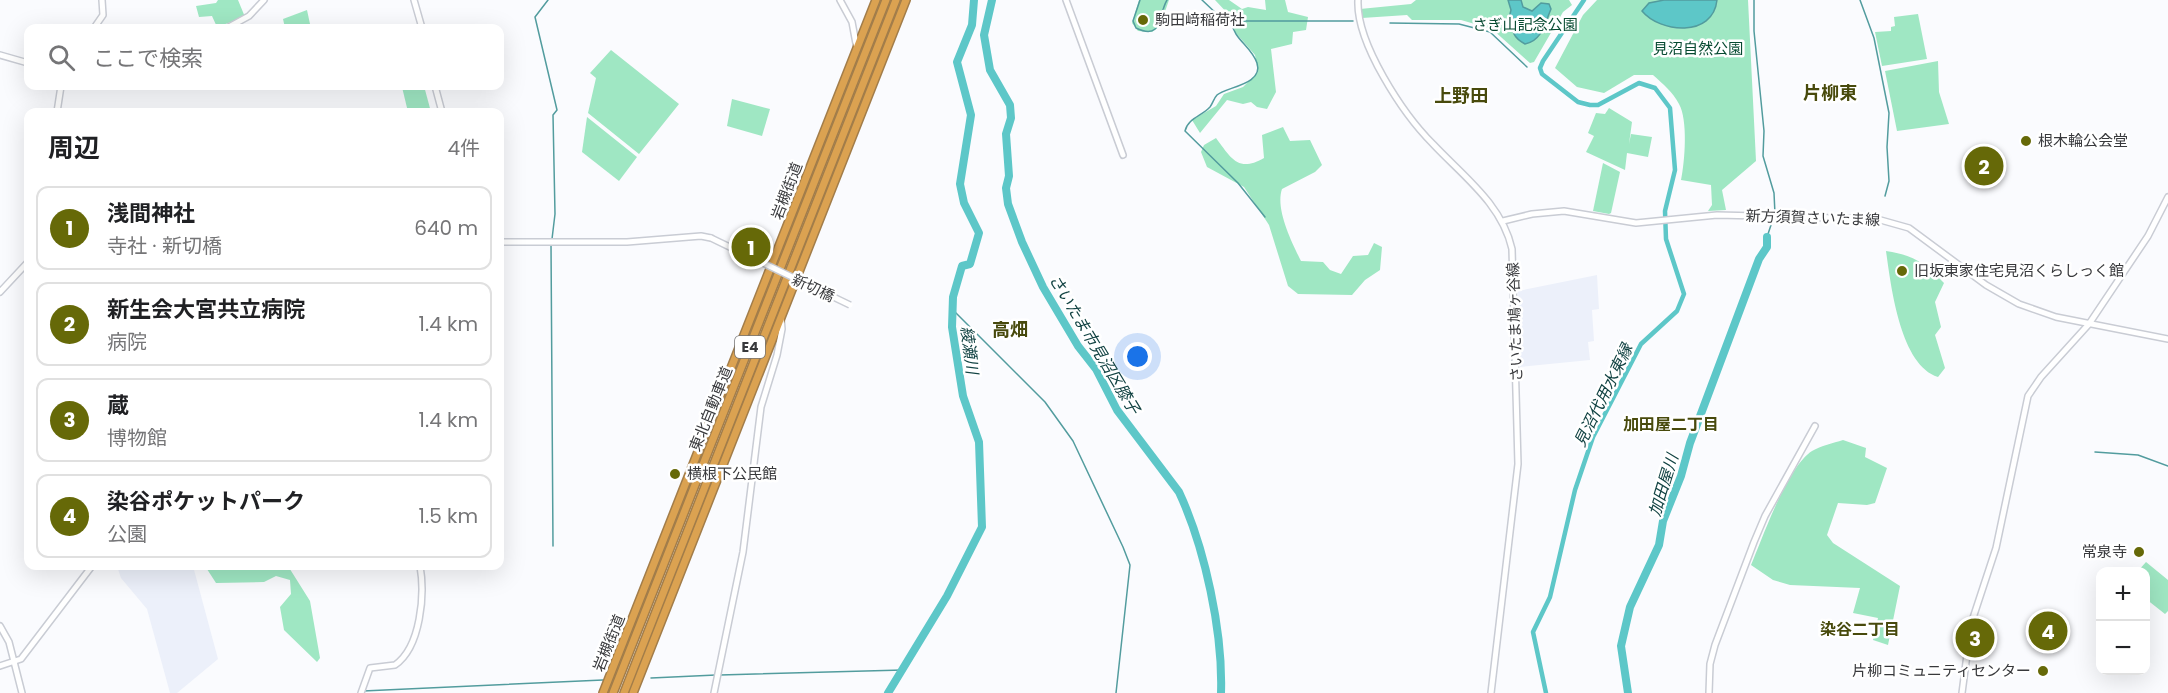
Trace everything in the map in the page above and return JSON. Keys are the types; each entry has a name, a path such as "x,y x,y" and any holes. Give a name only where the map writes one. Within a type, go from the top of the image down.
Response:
{"highway":[{"name":"岩槻街道","path":"603,693 876,0"},
{"name":"東北自動車道","path":"613,693 886,0"},
{"name":"東北自動車道","path":"624,693 896,0"},
{"path":"633,693 906,0"}],"street":[{"path":"97,24 103,15 102,0"},
{"path":"234,24 249,16 264,0"},
{"path":"414,0 421,24"},
{"path":"840,0 852,22 857,49"},
{"path":"1066,0 1123,155"},
{"name":"さいたま鳩ヶ谷線","path":"1358,0 1359,19 1366,42 1405,109 1431,142 1485,197 1503,221 1510,239 1514,263 1518,444 1514,510 1491,693"},
{"path":"0,55 24,62"},
{"path":"58,108 60,90"},
{"path":"436,90 441,108"},
{"path":"1962,693 1970,628 1996,548 2025,404 2041,376 2089,324 2148,236 2168,197"},
{"name":"新方須賀さいたま線","path":"1503,221 1532,214 1564,211 1636,223 1717,215 1888,221 1919,234 2007,298 2045,314 2168,339"},
{"name":"新切橋","path":"504,242 627,242 701,236 711,238 850,305"},
{"path":"0,292 24,266"},
{"path":"714,693 743,552 743,532 761,406 777,355 782,330 781,317"},
{"path":"1710,693 1710,664 1715,645 1754,543 1773,501 1815,426"},
{"path":"0,666 15,663 21,658 89,570"},
{"path":"361,693 370,668 395,665 406,653 421,615 420,570"},
{"path":"0,626 6,636 15,663 22,693"}],"shaded area":[{"path":"1597,275 1599,309 1592,310 1594,341 1588,342 1590,360 1520,367 1518,291"},
{"path":"118,570 194,570 218,659 177,693 170,693 147,609 121,578"}],"green space":[{"path":"218,0 238,0 245,17 225,24 216,24 212,16 199,17 196,6 216,3"},
{"path":"1139,0 1169,0 1160,26 1152,32 1138,31 1132,23"},
{"path":"1215,0 1229,0 1242,9 1248,7 1266,10 1265,0 1285,0 1288,12 1308,17 1306,30 1293,32 1292,44 1271,49 1276,92 1267,109 1257,107 1251,102 1243,104 1227,100 1200,133 1192,120 1216,106 1224,94 1243,87 1258,72 1255,55 1235,32 1231,17"},
{"name":"さぎ山記念公園","path":"1416,0 1569,0 1572,5 1563,12 1534,62 1530,63 1492,29 1461,20 1412,20 1407,15 1362,18 1360,9 1411,4"},
{"name":"見沼自然公園","path":"1597,0 1748,0 1756,161 1722,190 1726,210 1708,211 1712,205 1711,185 1681,180 1685,141 1682,111 1674,96 1653,75 1634,75 1604,93 1577,87 1555,68 1583,15"},
{"path":"307,10 310,24 284,24 283,19"},
{"path":"1918,14 1927,59 1882,66 1875,32 1891,31 1891,27 1895,26 1894,17"},
{"path":"611,50 679,104 639,154 588,113 596,78 590,73"},
{"path":"1938,61 1939,92 1949,124 1897,131 1885,71"},
{"path":"403,90 425,90 430,108 407,108"},
{"path":"732,99 770,109 762,136 727,126"},
{"path":"1609,108 1632,122 1629,144 1631,134 1652,137 1648,157 1627,153 1625,170 1586,152 1594,136 1588,133 1596,113 1605,114"},
{"path":"587,117 637,157 619,181 582,152"},
{"path":"1283,127 1290,141 1310,140 1322,165 1315,172 1282,189 1280,197 1289,236 1301,261 1323,262 1330,270 1341,274 1353,256 1368,255 1374,243 1382,247 1380,270 1365,280 1352,295 1298,294 1288,286 1269,225 1244,187 1207,167 1201,152 1204,145 1216,138 1236,161 1241,164 1255,162 1264,158 1262,135"},
{"path":"1603,163 1620,172 1609,214 1593,211"},
{"path":"1886,251 1918,261 1944,283 1935,302 1941,327 1935,335 1945,368 1938,377 1925,370 1906,341 1895,303"},
{"path":"1843,440 1866,448 1865,457 1887,468 1875,503 1867,505 1838,503 1827,535 1833,543 1900,586 1888,645 1873,640 1878,618 1853,613 1860,588 1790,585 1773,580 1751,565 1785,487 1803,459 1812,451"},
{"path":"2146,562 2168,580 2168,611 2165,614 2150,602 2150,567 2142,567"},
{"path":"208,570 291,570 310,601 320,658 317,662 284,630 280,607 291,594 290,580 276,576 264,582 216,583"}],"water":[{"path":"1508,0 1521,0 1523,7 1532,11 1541,3 1549,4 1551,9 1545,25 1531,42 1525,44 1514,34 1514,21 1509,18 1511,10"},
{"path":"1664,0 1717,0 1713,12 1706,21 1685,28 1661,24 1642,11 1649,3"}],"waterway":[{"path":"548,0 535,17 557,110 553,115 555,214 552,239"},
{"name":"綾瀬川","path":"888,693 947,596 982,527 979,442 963,396 952,327 953,297 962,266 970,264 979,233 964,203 960,184 971,115 957,62 972,25 974,0"},
{"name":"さいたま市見沼区膝子","path":"992,0 984,35 990,70 1010,105 1011,118 1006,134 1008,204 1022,242 1043,287 1078,346 1096,369 1117,410 1179,492 1197,538 1210,591 1219,644 1221,693"},
{"path":"1140,0 1133,21 1136,28 1145,31 1151,31 1158,25 1167,0"},
{"path":"1202,0 1219,16 1229,21 1353,21"},
{"name":"見沼代用水東縁","path":"1546,693 1533,632 1550,597 1575,490 1593,437 1641,344 1677,311 1684,294 1666,239 1665,211 1675,170 1670,108 1655,88 1639,83 1598,105 1578,102 1542,74 1540,68 1543,61 1584,0"},
{"name":"加田屋川","path":"1754,0 1754,31 1764,131 1763,156 1774,193 1775,214"},
{"name":"見沼代用水東縁","path":"1860,0 1874,38 1889,113 1887,147 1889,181 1885,196"},
{"path":"1231,21 1235,33 1254,57 1258,70 1250,81 1217,95 1210,107 1192,120 1185,131 1238,183 1265,217"},
{"path":"1390,23 1459,24 1490,32 1527,67"},
{"name":"加田屋川","path":"1767,237 1773,219"},
{"name":"見沼代用水東縁","path":"1773,221 1807,221"},
{"name":"見沼代用水東縁","path":"1832,222 1854,222"},
{"name":"加田屋川","path":"1628,693 1621,646 1630,607 1659,545 1663,521 1681,476 1690,443 1759,259 1767,247 1767,237"},
{"path":"551,244 553,546"},
{"path":"952,309 1045,402 1073,441 1123,547 1130,565 1116,693"},
{"path":"2095,452 2138,455 2168,466"},
{"path":"720,675 903,670"},
{"path":"651,678 716,675"},
{"path":"363,691 603,680"}],"place":[{"name":"駒田﨑稲荷社","path":"1143,20"},
{"name":"根木輪公会堂","path":"2026,141"},
{"name":"新生会大宮共立病院","path":"1984,166"},
{"name":"浅間神社","path":"751,247"},
{"name":"旧坂東家住宅見沼くらしっく館","path":"1902,271"},
{"name":"横根下公民館","path":"675,474"},
{"name":"常泉寺","path":"2139,552"},
{"name":"染谷ポケットパーク","path":"2048,631"},
{"name":"蔵","path":"1975,638"},
{"name":"片柳コミュニティセンター","path":"2043,671"}],"district":[{"name":"片柳東","path":"1830,93"},
{"name":"上野田","path":"1461,96"},
{"name":"高畑","path":"1010,330"},
{"name":"加田屋二丁目","path":"1671,424"},
{"name":"染谷二丁目","path":"1860,629"}]}
